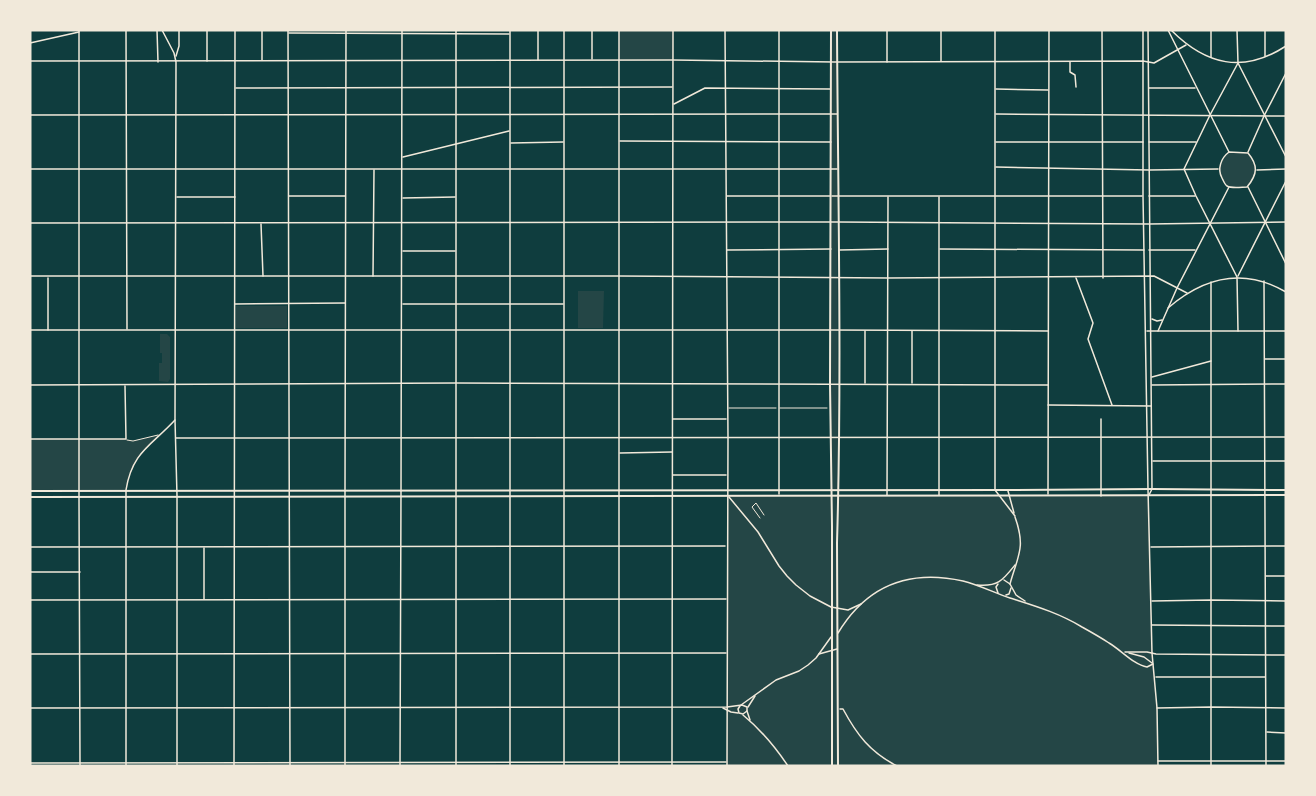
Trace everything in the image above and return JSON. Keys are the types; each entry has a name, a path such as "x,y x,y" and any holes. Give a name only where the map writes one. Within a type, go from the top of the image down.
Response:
{"main road":[{"path":"831,30 832,766"},
{"path":"837,30 838,766"},
{"path":"30,491 1286,490"},
{"path":"30,497 1286,495"}],"street":[{"path":"126,30 127,330"},
{"path":"157,30 158,62"},
{"path":"162,30 176,57"},
{"path":"177,766 175,384 176,57 179,30"},
{"path":"207,30 207,61"},
{"path":"234,766 235,30"},
{"path":"262,30 262,61"},
{"path":"456,30 456,766"},
{"path":"510,30 510,766"},
{"path":"538,30 538,61"},
{"path":"564,30 564,766"},
{"path":"592,30 592,61"},
{"path":"619,30 619,764"},
{"path":"672,764 673,30"},
{"path":"725,30 728,419 727,766"},
{"path":"779,30 780,496"},
{"path":"887,30 887,62"},
{"path":"941,30 941,62"},
{"path":"995,30 995,490 1014,516"},
{"path":"1048,496 1049,30"},
{"path":"1102,30 1102,278"},
{"path":"1143,30 1143,196 1148,489 1152,653 1157,708 1158,766"},
{"path":"1148,30 1152,406 1152,489 1149,495"},
{"path":"1170,30 1186,45 1211,58 1238,63 1257,60 1286,46"},
{"path":"1170,30 1196,88 1229,152"},
{"path":"1211,30 1211,58"},
{"path":"1237,30 1238,63 1286,157"},
{"path":"1265,30 1265,57"},
{"path":"30,43 79,31 80,766"},
{"path":"290,766 288,31 510,34"},
{"path":"345,766 346,32"},
{"path":"400,766 402,32"},
{"path":"30,61 673,60 1143,61 1154,63 1186,45"},
{"path":"1070,61 1070,73 1076,75 1076,87"},
{"path":"1238,63 1184,169 1237,278 1238,331"},
{"path":"1248,153 1286,73"},
{"path":"235,88 673,87"},
{"path":"673,104 705,88 831,88"},
{"path":"1148,88 1196,88"},
{"path":"995,89 1049,90"},
{"path":"30,115 838,114"},
{"path":"995,114 1286,116"},
{"path":"401,158 510,131"},
{"path":"619,141 831,142"},
{"path":"510,143 564,142"},
{"path":"995,142 1143,142"},
{"path":"1148,142 1197,142"},
{"path":"1218,169 1229,152 1248,153"},
{"path":"1247,187 1257,170 1248,153"},
{"path":"995,167 1218,169"},
{"path":"30,169 838,169"},
{"path":"373,277 374,169"},
{"path":"1218,169 1229,187 1247,187"},
{"path":"1257,170 1286,169"},
{"path":"1237,278 1286,181"},
{"path":"1158,331 1229,187"},
{"path":"1247,187 1286,264"},
{"path":"288,196 345,196"},
{"path":"726,196 1196,196"},
{"path":"887,496 888,196"},
{"path":"939,196 939,496"},
{"path":"176,197 235,197"},
{"path":"401,198 456,197"},
{"path":"30,223 1149,224 1286,222"},
{"path":"261,224 263,277"},
{"path":"726,250 831,249"},
{"path":"838,250 888,249"},
{"path":"939,249 1144,250"},
{"path":"401,250 456,251"},
{"path":"1149,250 1196,250"},
{"path":"30,276 1102,278 1150,276 1187,293"},
{"path":"48,277 48,330"},
{"path":"1076,278 1094,323 1088,339 1112,405"},
{"path":"1168,309 1187,293 1223,279 1264,281 1286,292"},
{"path":"1264,281 1266,766"},
{"path":"1211,282 1211,766"},
{"path":"234,304 345,303"},
{"path":"401,304 564,304"},
{"path":"1150,317 1157,321 1162,320"},
{"path":"30,330 1048,331"},
{"path":"865,330 865,384"},
{"path":"912,330 912,384"},
{"path":"1146,331 1286,331"},
{"path":"1264,359 1286,359"},
{"path":"1151,377 1211,361"},
{"path":"30,385 510,383 1048,385"},
{"path":"1151,385 1286,384"},
{"path":"30,439 126,439 124,385"},
{"path":"1048,405 1152,406"},
{"path":"672,418 728,419"},
{"path":"1101,419 1101,495"},
{"path":"126,766 126,490 136,459 148,444 175,420"},
{"path":"176,438 1286,437"},
{"path":"619,453 672,452"},
{"path":"1152,461 1286,461"},
{"path":"672,475 727,475"},
{"path":"1004,596 1009,594 1020,554 1021,538 1007,490"},
{"path":"727,495 758,532 779,567 810,596 831,607 848,610 862,603"},
{"path":"30,547 727,546"},
{"path":"1150,547 1286,546"},
{"path":"204,547 204,599"},
{"path":"838,634 848,618 862,603 882,588 905,579 942,578 985,586 1003,580 1016,565"},
{"path":"30,572 80,572"},
{"path":"1265,576 1286,576"},
{"path":"1003,580 1011,585 1016,595 1027,603"},
{"path":"998,583 996,588 999,594"},
{"path":"975,585 1063,616 1143,666 1148,667 1153,664"},
{"path":"30,600 727,599"},
{"path":"1151,602 1286,601"},
{"path":"1152,626 1286,626"},
{"path":"30,708 728,708 740,705 776,680 799,671 818,654 831,638"},
{"path":"818,654 838,649"},
{"path":"1120,650 1144,657 1153,664"},
{"path":"1125,652 1286,655"},
{"path":"30,654 727,653"},
{"path":"1154,677 1266,677"},
{"path":"722,708 744,714 755,695"},
{"path":"740,705 745,705 752,723"},
{"path":"740,705 738,709 740,713 752,723 788,766"},
{"path":"838,708 843,709 858,734 874,752 897,766"},
{"path":"1157,708 1286,708"},
{"path":"1266,732 1286,733"},
{"path":"1158,761 1286,761"},
{"path":"30,763 564,762 672,764 727,762"}],"lane":[{"path":"727,408 830,408"},
{"path":"126,439 133,441 161,434"},
{"path":"753,510 752,507 756,503 764,515"},
{"path":"753,510 758,506"},
{"path":"753,510 760,518"},
{"path":"758,515 762,513"}],"shaded area":[{"path":"619,30 673,30 673,60 619,61"},
{"path":"831,30 837,30 838,490 831,490"},
{"path":"1229,152 1248,153 1254,162 1255,174 1247,187 1227,186 1224,182 1220,167 1222,160"},
{"path":"578,291 604,291 603,328 578,328"},
{"path":"236,306 287,306 287,328 236,328"},
{"path":"160,334 167,334 170,337 170,379 168,382 159,381 159,363 162,363"},
{"path":"161,434 138,459 130,473 126,490 30,491 30,439 126,439 133,441"},
{"path":"727,495 1149,495 1152,653 1157,708 1158,766 727,766"}]}
